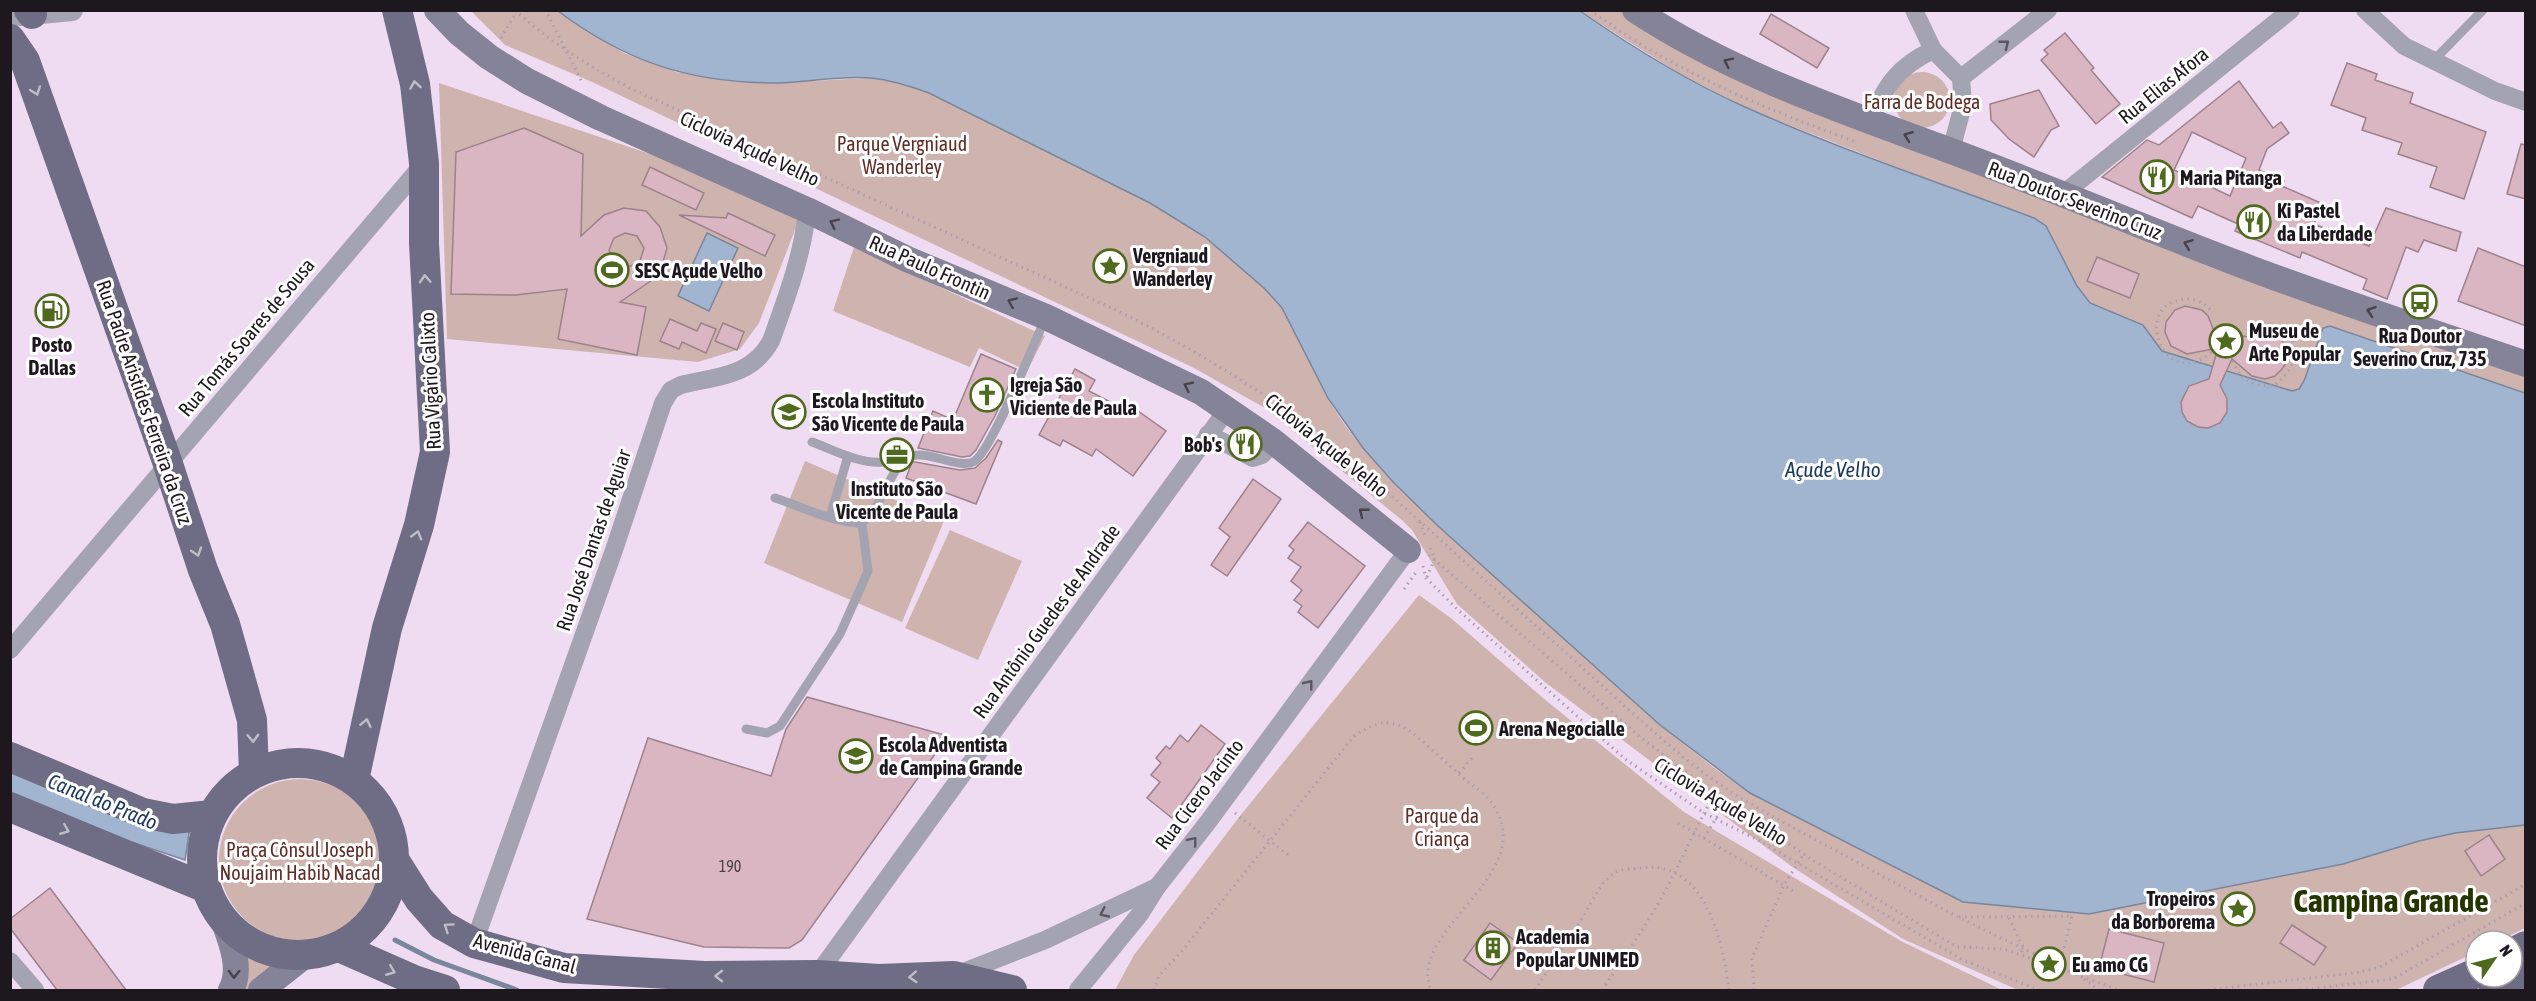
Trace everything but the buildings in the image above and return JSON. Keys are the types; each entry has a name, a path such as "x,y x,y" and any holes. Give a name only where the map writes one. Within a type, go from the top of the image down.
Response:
{"main road":[{"name":"Rua Vigário Calixto","path":"354,780 387,628 419,525 435,452 424,243 424,163 415,84 397,10"},
{"name":"Rua Paulo Frontin","path":"437,10 459,33 489,57 527,81 601,118 807,210 907,259 1046,317 1201,392 1274,442 1412,550"},
{"name":"Rua Doutor Severino Cruz","path":"1635,10 1664,30 1768,81 1870,122 2063,194 2241,265 2526,364"},
{"name":"Rua Padre Aristides Ferreira da Cruz","path":"10,39 25,61 168,464 203,570 225,624 252,720 254,773"},
{"path":"10,757 143,813 173,819 212,815"},
{"path":"222,917 238,934 258,947 281,954 304,956 339,947 362,933 379,912 391,888 395,861 390,830 376,802 354,780 336,770 315,764 294,762 273,765 254,773 230,791 212,815 204,839 202,864 206,888 222,917 234,949 235,982 231,990"},
{"path":"10,807 206,888"},
{"name":"Avenida Canal","path":"395,861 419,899 442,925 474,943 564,968 704,976 817,975 879,979 954,976 1012,990"},
{"path":"339,947 414,980 445,990"},
{"path":"272,987 304,956"},
{"path":"2494,990 2526,973"},
{"path":"2438,990 2464,978"}],"street":[{"path":"24,13 72,10"},
{"path":"1914,10 1933,50 1961,78 1963,105 1951,151"},
{"path":"1961,78 2048,10"},
{"name":"Rua Elias Afora","path":"2063,194 2291,10"},
{"path":"2365,10 2404,46 2495,91 2526,102"},
{"path":"1870,122 1892,79 1900,70 1933,50"},
{"name":"Rua Tomás Soares de Sousa","path":"10,650 424,163"},
{"name":"Rua José Dantas de Aguiar","path":"474,943 598,595 663,403 671,390 681,385 746,369 765,352 771,341 797,265 806,231 807,210"},
{"name":"Rua Antônio Guedes de Andrade","path":"817,975 1226,411"},
{"path":"1208,434 1253,458 1262,454 1274,442"},
{"name":"Rua Cicero Jacinto","path":"954,976 1054,936 1157,887 1412,550"},
{"path":"1078,990 1140,914 1157,887"},
{"path":"10,961 35,990"}],"lane":[{"path":"2433,61 2483,10"},
{"path":"812,442 848,456 883,462 921,454 963,464 973,462 982,454 1011,399 1046,317"},
{"path":"830,517 848,456"},
{"path":"775,498 830,517 862,523 876,507 903,456"},
{"path":"746,729 767,733 780,726 840,634 868,571 862,523"}],"path":[{"path":"544,10 585,88"},
{"path":"489,57 516,12"},
{"path":"2211,352 2195,361 2177,360 2162,349 2156,331 2161,313 2175,301 2184,299 2199,301 2213,313"},
{"path":"2233,361 2243,378 2260,386 2274,385 2291,370 2295,361 2295,347 2285,331 2268,323 2249,326"},
{"path":"1412,550 1435,558 1644,740 1726,802 1804,855 1957,947 2004,949 2080,976 2099,990"},
{"name":"Ciclovia Açude Velho","path":"1412,550 1426,578 1457,609 1625,759 1704,813 1798,864 1963,960 2039,990"},
{"path":"1154,990 1159,976 1181,952 1354,736 1373,724 1392,723 1410,731 1490,801 1500,817 1504,831 1503,846 1492,872 1438,944 1428,964 1431,990"},
{"path":"1459,773 1472,758"},
{"path":"1602,990 1651,917 1675,872 1693,831 1715,794"},
{"path":"1704,838 1726,802"},
{"path":"1221,803 1288,855"},
{"path":"1678,823 1795,891"},
{"path":"1754,990 1752,958 1784,885 1804,855"},
{"path":"1535,990 1598,889 1616,871 1650,866 1675,872 1698,894 1714,920 1724,955 1729,990"},
{"path":"2208,990 2361,972 2380,967 2526,884"},
{"path":"2300,990 2393,979 2526,903"},
{"path":"1958,917 2072,916 2059,969"},
{"path":"2009,918 2023,947 2021,955"},
{"path":"1510,953 1548,969"}],"green space":[{"name":"Parque Vergniaud Wanderley","path":"471,11 558,11 624,53 676,72 731,81 772,83 869,78 900,83 929,93 1159,209 1212,242 1236,261 1280,306 1300,339 1336,412 1362,447 1401,491 1685,745 1751,793 1963,902 2089,914 2343,864 2419,841 2455,833 2525,825 2525,928 2464,929 2464,958 2396,990 2018,990 1903,939 1791,866 1546,683 1457,604 1412,530 1403,521 1265,408 1194,368 590,81 505,45"},
{"path":"1580,11 1630,11 1682,43 2525,371 2525,393 2330,326 2323,328 2304,381 2299,389 2292,391 2162,351 2143,325 2090,303 2077,286 2046,226 1744,107 1677,72"},
{"name":"Farra de Bodega","path":"1922,72 1933,74 1942,80 1948,89 1950,100 1948,111 1942,120 1933,126 1922,128 1911,126 1902,120 1896,111 1894,100 1896,89 1902,80 1911,74"},
{"name":"SESC Açude Velho","path":"439,83 677,163 800,217 759,323 740,349 698,362 447,339"},
{"path":"854,247 1045,336 1027,371 979,348 970,367 833,311"},
{"path":"805,461 944,521 902,622 764,563"},
{"path":"950,530 1022,561 978,660 905,628"},
{"name":"Parque da Criança","path":"1419,595 1452,619 1543,698 1684,812 1901,941 2002,990 1115,990 1134,955 1240,816"},
{"name":"Praça Cônsul Joseph Noujaim Habib Nacad","path":"300,779 316,780 331,785 345,792 357,803 368,815 375,829 380,844 380,876 375,891 368,905 357,917 345,928 331,935 316,940 300,941 284,940 269,935 255,928 243,917 232,905 225,891 220,876 219,860 220,844 225,829 232,815 243,803 255,792 269,785 284,780"},
{"path":"231,933 262,952 282,958 257,990 236,990"}],"water":[{"name":"Açude Velho","path":"558,11 1580,11 1660,63 1745,107 1852,151 2034,218 2046,226 2077,286 2090,303 2143,325 2162,351 2292,391 2299,389 2304,381 2323,328 2330,326 2525,393 2525,825 2455,833 2419,841 2343,864 2089,914 1963,902 1750,793 1660,725 1438,526 1394,483 1363,448 1328,398 1282,308 1265,289 1205,237 1150,203 922,90 871,78 771,83 740,82 684,73 658,65 608,43"},
{"path":"707,233 738,248 709,311 678,296"},
{"path":"10,766 190,826 185,860 87,827 11,798"}],"waterway":[{"name":"Canal do Prado","path":"395,940 434,960 517,990"}],"place":[{"name":"Maria Pitanga","path":"2157,177"},
{"name":"Ki Pastel da Liberdade","path":"2254,222"},
{"name":"Vergniaud Wanderley","path":"1110,266"},
{"name":"SESC Açude Velho","path":"612,270"},
{"name":"Rua Doutor Severino Cruz, 735","path":"2420,302"},
{"name":"Posto Dallas","path":"52,311"},
{"name":"Museu de Arte Popular","path":"2226,341"},
{"name":"Igreja São Viciente de Paula","path":"987,395"},
{"name":"Escola Instituto São Vicente de Paula","path":"789,412"},
{"name":"Bob's","path":"1245,444"},
{"name":"Instituto São Vicente de Paula","path":"897,455"},
{"name":"Arena Negocialle","path":"1476,728"},
{"name":"Escola Adventista de Campina Grande","path":"856,756"},
{"name":"Tropeiros da Borborema","path":"2238,909"},
{"name":"Academia Popular UNIMED","path":"1493,948"},
{"name":"Eu amo CG","path":"2049,964"}],"district":[{"name":"Campina Grande","path":"2391,900"}]}
